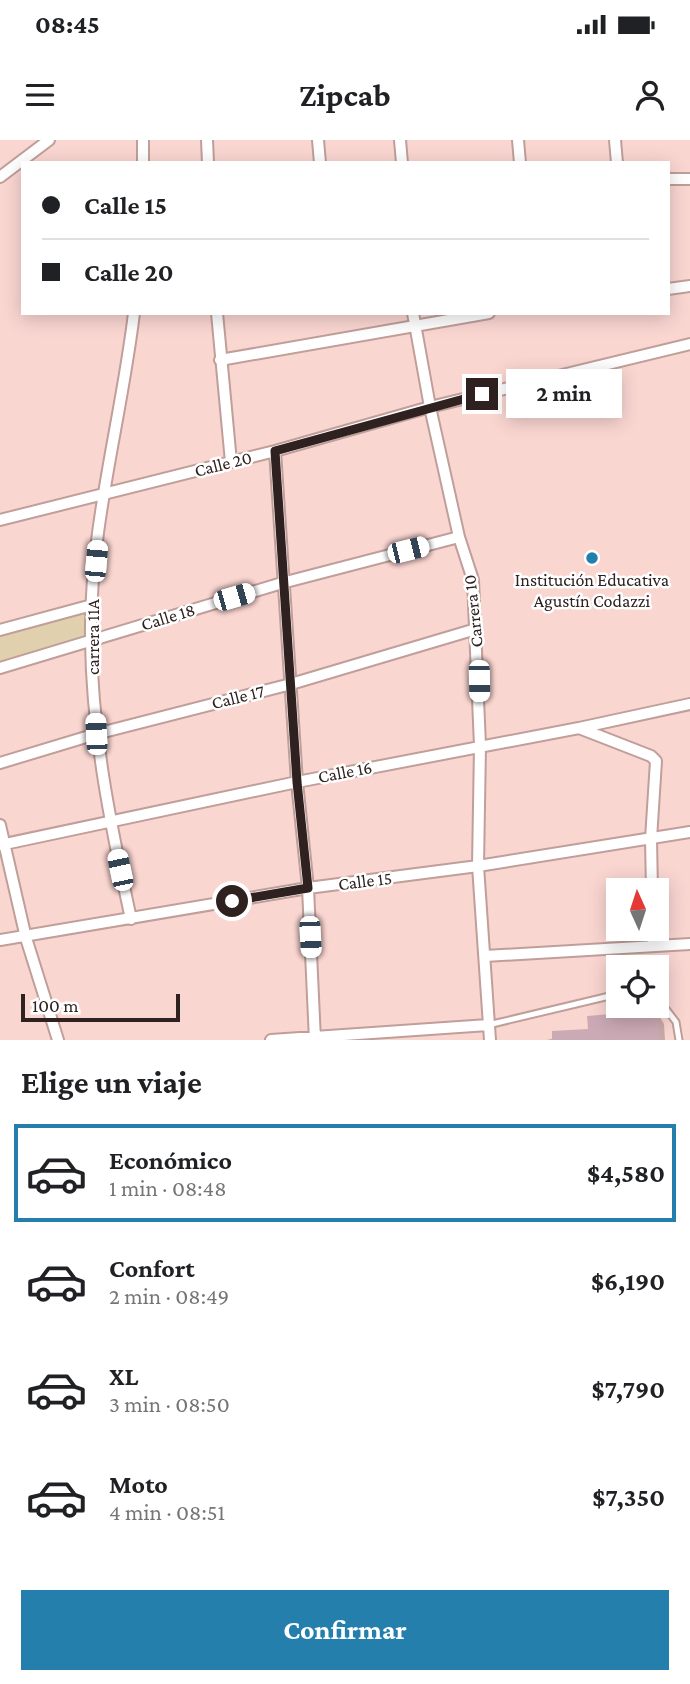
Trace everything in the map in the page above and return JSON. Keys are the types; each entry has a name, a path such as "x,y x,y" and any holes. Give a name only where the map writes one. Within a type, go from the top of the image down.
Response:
{"street":[{"path":"21,161 49,140"},
{"path":"143,140 143,161"},
{"path":"207,140 208,161"},
{"path":"318,140 320,161"},
{"path":"400,140 402,161"},
{"path":"518,140 520,161"},
{"path":"615,140 617,161"},
{"path":"0,177 21,161"},
{"path":"670,179 690,179"},
{"path":"670,289 690,286"},
{"name":"carrera 11A","path":"131,919 109,821 96,734 91,639 102,494 134,315"},
{"path":"217,315 231,462"},
{"name":"Carrera 10","path":"413,315 413,326 459,537 473,580 480,746 478,866 490,1040"},
{"path":"220,360 477,315"},
{"name":"Calle 20","path":"0,520 275,451 430,407 690,344"},
{"path":"275,451 297,782 308,888 315,1038"},
{"name":"Calle 18","path":"0,668 282,583 459,537"},
{"path":"0,630 92,605"},
{"name":"Calle 17","path":"0,762 96,734 291,684 476,629"},
{"name":"Calle 16","path":"2,845 297,782 690,704"},
{"path":"579,728 651,756 656,761 650,839 652,878"},
{"path":"0,825 2,845 26,937 58,1040"},
{"name":"Calle 15","path":"0,940 308,888 478,866 690,832"},
{"path":"485,956 690,944"},
{"path":"271,1040 488,1025"}],"lane":[{"path":"488,1025 606,997"},
{"path":"669,1011 677,1021 679,1040"}],"shaded area":[{"path":"90,610 88,638 0,664 0,633"}],"building":[{"path":"606,1014 606,1018 659,1018 660,1040 552,1040 552,1031 588,1029 587,1016"}],"place":[{"name":"Institución Educativa Agustín Codazzi","path":"592,558"}],"route":[{"path":"232,901 308,888 297,782 275,451 482,394"}]}
